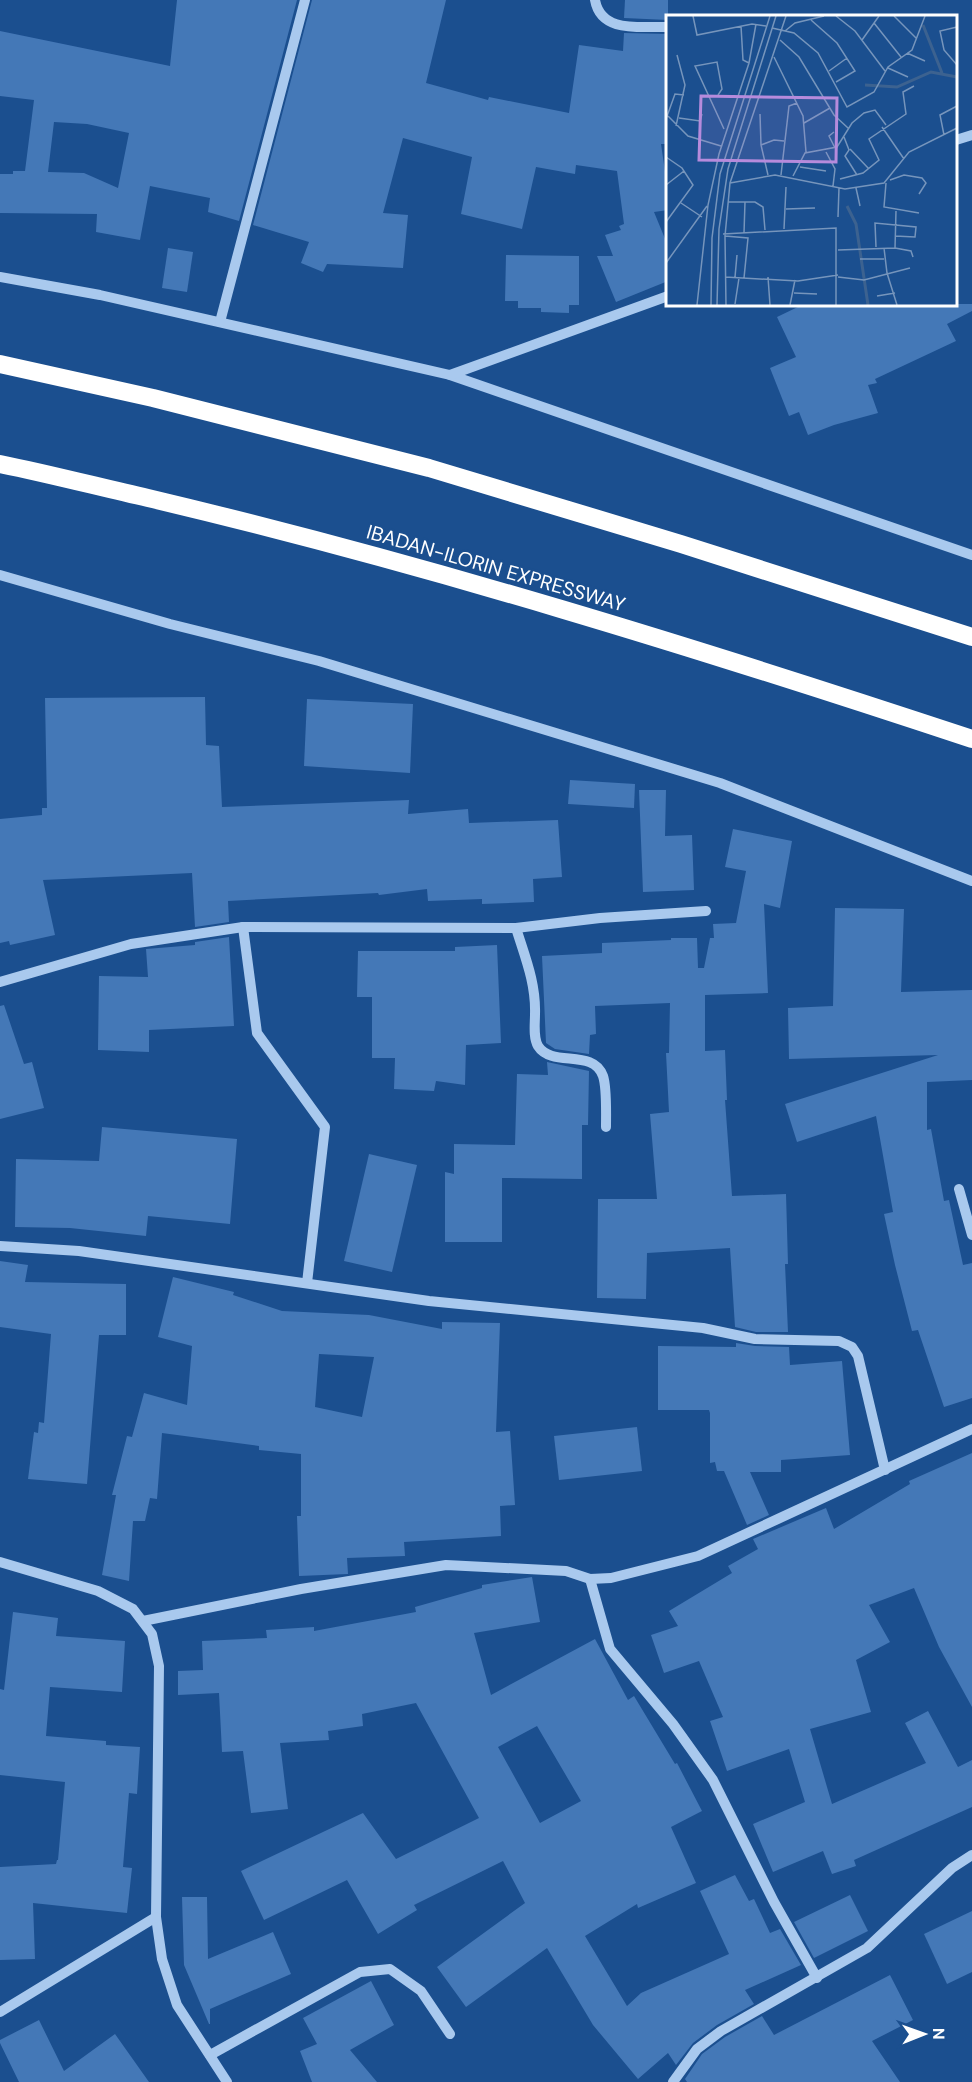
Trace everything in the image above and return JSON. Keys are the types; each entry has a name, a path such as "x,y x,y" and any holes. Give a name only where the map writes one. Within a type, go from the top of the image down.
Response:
{"highway":[{"path":"0,364 153,398 429,468 972,637"},
{"name":"IBADAN-ILORIN EXPRESSWAY","path":"0,464 256,524 369,554 593,619 972,739"}],"street":[{"path":"220,321 305,0"},
{"path":"595,0 604,19 617,26 666,27"},
{"path":"957,140 972,135"},
{"path":"0,277 100,295 220,321 450,375 972,555"},
{"path":"450,375 666,297"},
{"path":"0,575 170,624 319,661 720,783 972,881"},
{"path":"0,982 131,944 243,927 516,928 600,918 706,911"},
{"path":"243,927 257,1032 325,1127 307,1283"},
{"path":"516,928 536,993 535,1035 538,1046 548,1055 589,1061 599,1068 603,1076 606,1127"},
{"path":"959,1189 972,1235"},
{"path":"0,1246 79,1251 429,1301 703,1328 755,1339 839,1341 852,1347 858,1356 885,1470"},
{"path":"142,1622 301,1589 446,1565 566,1571 590,1580 611,1578 698,1556 972,1430"},
{"path":"0,1562 98,1591 133,1609 152,1634 159,1666 156,1917 162,1959 177,2005 227,2082"},
{"path":"590,1580 610,1649 673,1724 713,1780 774,1902 817,1978"},
{"path":"673,2082 697,2049 721,2031 867,1948 952,1868 972,1855"},
{"path":"0,2012 156,1917"},
{"path":"210,2055 360,1972 390,1969 421,1990 450,2034"}],"building":[{"path":"177,0 297,0 239,221 208,212 210,198 150,186 140,240 96,232 97,214 0,213 0,174 25,171 34,100 0,96 0,31 170,66","holes":["54,122 87,124 129,133 118,188 84,173 48,172"]},
{"path":"312,0 446,0 426,83 488,100 489,97 569,113 579,45 623,51 624,33 666,34 666,144 661,144 666,178 666,210 654,212 666,241 666,282 616,302 597,256 613,256 605,235 621,230 619,226 624,224 617,171 576,165 575,174 536,167 522,229 461,214 472,157 403,138 383,213 408,215 403,268 327,264 323,272 301,263 309,242 253,225"},
{"path":"625,0 668,0 666,20 624,18"},
{"path":"168,248 193,252 187,292 162,288"},
{"path":"506,255 579,256 579,305 569,305 569,313 541,312 541,308 518,308 518,301 505,301"},
{"path":"957,304 972,304 972,311 947,324 956,341 875,379 877,383 868,385 878,413 808,435 799,412 789,416 770,368 796,357 777,317 800,306 957,306"},
{"path":"205,697 206,745 219,746 222,807 409,800 408,814 468,809 469,823 558,820 562,877 533,879 534,902 482,904 482,899 428,901 427,889 379,895 378,893 228,901 229,922 195,927 192,873 43,880 55,935 10,945 9,941 0,943 0,819 42,815 42,808 47,808 45,698"},
{"path":"307,699 413,704 410,773 304,766"},
{"path":"570,780 635,784 634,808 568,804"},
{"path":"639,790 666,790 665,836 692,835 694,890 643,892"},
{"path":"733,829 792,841 780,908 764,904 768,993 705,995 705,1051 725,1050 727,1100 725,1100 732,1196 786,1194 788,1264 785,1264 788,1332 756,1332 735,1327 730,1248 647,1253 646,1299 597,1298 598,1199 657,1199 650,1114 669,1112 666,1053 669,1053 670,1003 595,1006 596,1034 590,1035 589,1054 555,1049 546,1043 542,956 602,953 602,943 697,938 698,968 704,968 710,938 714,938 713,924 736,923 746,871 725,867"},
{"path":"835,908 904,909 901,992 972,990 972,1080 927,1082 927,1130 931,1129 944,1201 949,1200 963,1265 972,1263 972,1398 944,1407 918,1330 912,1331 895,1265 884,1214 893,1212 876,1116 797,1142 785,1104 938,1055 789,1059 788,1008 833,1006"},
{"path":"229,937 234,1026 149,1030 149,1052 98,1050 99,976 148,977 146,949 195,945 195,942"},
{"path":"497,945 501,1043 466,1045 465,1085 436,1081 434,1091 394,1089 395,1058 372,1058 372,997 357,997 358,951 455,951 455,947"},
{"path":"4,1005 24,1064 32,1062 44,1108 0,1119 0,1006"},
{"path":"547,1062 589,1071 588,1125 582,1125 582,1179 502,1178 502,1242 445,1242 445,1172 454,1174 454,1144 515,1145 517,1074 548,1075"},
{"path":"102,1127 237,1139 230,1224 148,1216 146,1236 70,1228 15,1227 16,1159 99,1161"},
{"path":"369,1154 417,1165 392,1272 344,1261"},
{"path":"0,1261 28,1265 25,1282 126,1284 126,1335 99,1335 87,1484 28,1479 34,1432 38,1433 39,1422 44,1423 51,1334 0,1327"},
{"path":"173,1277 234,1292 233,1295 282,1311 369,1315 442,1329 442,1322 500,1323 496,1432 510,1431 515,1505 500,1506 501,1536 404,1542 405,1556 347,1558 348,1574 299,1576 297,1516 301,1516 301,1454 259,1450 259,1446 162,1433 157,1499 150,1498 145,1521 133,1521 129,1581 102,1575 116,1495 112,1495 127,1436 132,1437 144,1393 187,1405 192,1346 158,1337","holes":["319,1354 374,1357 362,1417 315,1407"]},
{"path":"736,1343 789,1347 790,1365 842,1361 850,1455 781,1460 781,1472 750,1472 769,1515 747,1525 724,1471 717,1471 715,1462 710,1463 709,1410 658,1410 658,1346 736,1347"},
{"path":"637,1427 642,1471 559,1480 554,1436"},
{"path":"972,1453 972,1707 939,1647 914,1588 869,1605 890,1642 856,1660 871,1712 810,1729 832,1804 926,1763 905,1723 928,1711 958,1767 972,1760 972,1807 854,1860 856,1866 832,1874 823,1851 773,1872 753,1824 805,1802 789,1749 727,1771 710,1721 723,1717 699,1661 664,1673 651,1635 678,1626 669,1611 732,1573 728,1566 758,1549 753,1539 826,1508 834,1529 910,1484 909,1481"},
{"path":"532,1577 540,1622 474,1633 491,1695 595,1639 628,1700 634,1696 675,1764 677,1763 702,1811 671,1827 696,1883 638,1908 637,1904 585,1936 627,2006 641,1993 729,1954 700,1891 735,1875 749,1901 754,1899 770,1933 780,1929 801,1965 745,1990 754,2004 717,2025 693,2043 676,2065 668,2053 638,2079 593,2025 547,1948 466,2007 437,1967 525,1903 503,1861 414,1905 417,1910 378,1934 347,1880 264,1920 241,1871 363,1813 396,1859 479,1818 416,1703 362,1714 363,1726 328,1731 329,1740 280,1743 288,1809 251,1813 243,1751 222,1752 219,1693 178,1695 178,1671 203,1670 202,1641 267,1638 266,1630 314,1627 314,1631 416,1612 415,1607 482,1588 482,1585","holes":["537,1726 581,1801 540,1823 498,1747"]},
{"path":"13,1612 58,1618 56,1636 125,1641 122,1692 50,1687 46,1736 106,1741 106,1745 140,1747 137,1794 129,1793 123,1867 132,1868 127,1913 33,1903 35,1959 0,1960 0,1867 56,1864 65,1782 0,1775 0,1689 4,1690"},
{"path":"850,1895 868,1931 814,1958 794,1922"},
{"path":"182,1897 207,1897 208,1959 273,1932 291,1974 210,2009 209,2024 184,1965"},
{"path":"972,1911 972,1972 947,1984 924,1934"},
{"path":"890,1975 913,2020 872,2041 900,2082 687,2082 685,2079 702,2054 725,2037 762,2016 774,2035"},
{"path":"371,1981 394,2025 350,2050 377,2082 312,2082 300,2051 317,2044 303,2018"},
{"path":"39,2020 64,2071 115,2034 149,2082 19,2082 0,2040"}]}
